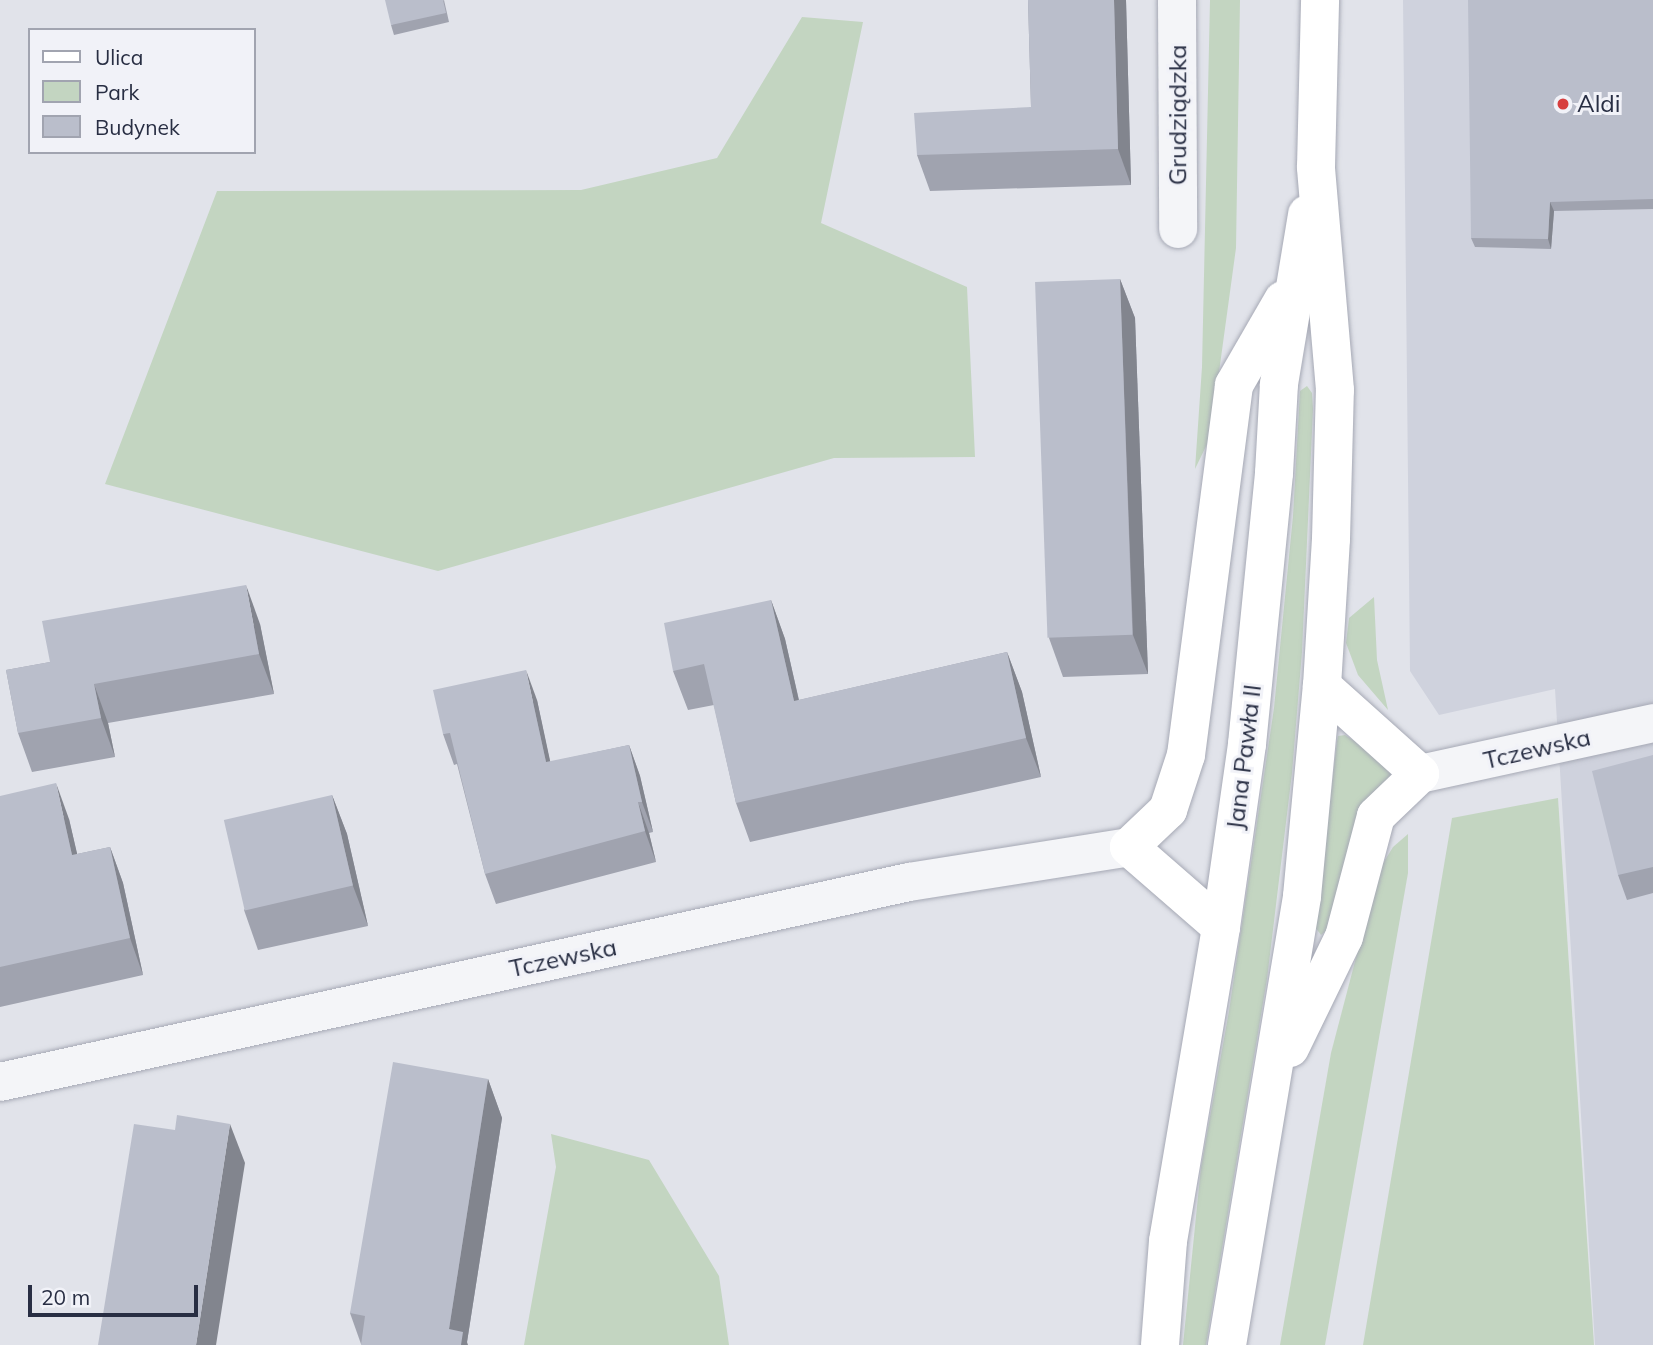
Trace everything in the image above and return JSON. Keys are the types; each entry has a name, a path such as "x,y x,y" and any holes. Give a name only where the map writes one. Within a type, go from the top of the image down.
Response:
{"main road":[{"name":"Jana Pawła II","path":"1227,1345 1302,896 1322,686 1331,539 1335,390 1316,167 1320,0"},
{"name":"Jana Pawła II","path":"1160,1345 1168,1241 1221,928 1247,744 1275,472 1279,384 1294,280 1316,167"},
{"path":"1221,928 1129,847 1168,810 1186,755 1234,385 1294,280"},
{"path":"1272,1084 1344,937 1376,816 1420,774 1322,686"}],"street":[{"name":"Grudziądzka","path":"1177,0 1178,229"},
{"name":"Tczewska","path":"1420,774 1653,723"},
{"name":"Tczewska","path":"0,1082 909,882 1129,847"}],"shaded area":[{"path":"1403,0 1653,0 1653,1345 1595,1345 1555,689 1439,715 1410,671"}],"green space":[{"path":"1210,0 1240,0 1236,248 1210,438 1195,469 1202,367"},
{"path":"802,17 863,22 821,223 967,287 975,457 834,458 438,571 105,484 217,191 581,190 717,158"},
{"path":"1307,386 1312,393 1313,409 1302,652 1292,773 1267,979 1206,1345 1183,1345 1201,1167 1229,1011 1274,708 1293,516 1300,391"},
{"path":"1374,597 1377,660 1388,710 1358,675 1346,643 1349,618"},
{"path":"1345,735 1390,764 1396,779 1365,801 1331,927 1321,935 1315,927 1337,741 1338,736"},
{"path":"1558,798 1594,1345 1363,1345 1452,818"},
{"path":"1408,834 1408,873 1325,1345 1280,1345 1331,1053 1379,870 1393,847"},
{"path":"551,1134 649,1160 719,1276 729,1345 524,1345 556,1167"}],"building":[{"path":"385,0 443,0 446,13 391,25"},
{"path":"1028,0 1114,0 1118,149 917,155 914,113 1031,107"},
{"name":"Aldi","path":"1468,0 1653,0 1653,199 1550,202 1548,239 1471,238"},
{"path":"1120,279 1132,635 1047,638 1035,282"},
{"path":"246,585 259,654 94,684 101,718 18,733 6,670 50,662 42,621"},
{"path":"771,600 794,701 1007,652 1026,738 736,803 704,664 673,671 664,623"},
{"path":"526,670 546,762 629,745 642,802 638,802 645,831 485,874 450,733 443,734 433,690"},
{"path":"1653,755 1653,867 1618,875 1592,771"},
{"path":"56,783 72,855 110,847 130,938 0,967 0,796"},
{"path":"332,795 353,886 245,911 224,820"},
{"path":"393,1062 488,1079 449,1329 463,1332 461,1345 361,1345 365,1316 350,1313"},
{"path":"177,1115 230,1124 196,1345 98,1345 134,1124 175,1130"}],"place":[{"name":"Aldi","path":"1563,104"}]}
